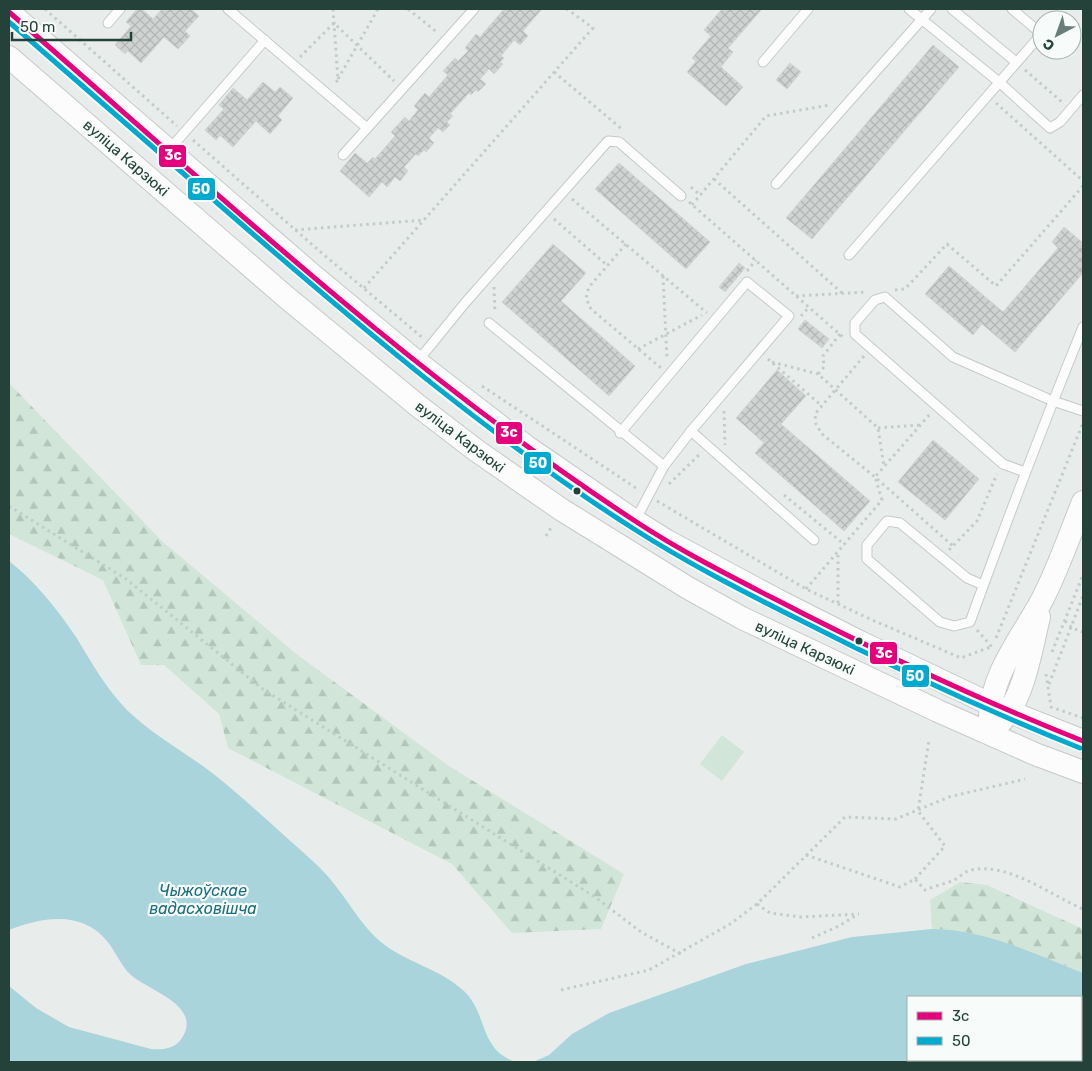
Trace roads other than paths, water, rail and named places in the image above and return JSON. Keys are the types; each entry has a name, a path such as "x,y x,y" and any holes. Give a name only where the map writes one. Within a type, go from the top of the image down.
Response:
{"street":[{"name":"вуліца Карзюкі","path":"9,12 310,273 417,362 527,447 635,521 667,541 777,600 1000,708 1083,741"},
{"name":"вуліца Карзюкі","path":"9,57 286,297 379,374 477,451 562,510 688,588 742,618 990,734 1083,772"},
{"path":"990,734 1000,708 1010,654 1042,599 1083,502"}],"lane":[{"path":"108,23 120,9"},
{"path":"228,9 367,128"},
{"path":"343,155 474,9"},
{"path":"763,62 808,9"},
{"path":"909,9 999,82 1050,128 1060,122 1083,96"},
{"path":"776,184 931,9"},
{"path":"952,9 1016,62"},
{"path":"849,255 1038,38 1038,31 1012,9"},
{"path":"168,150 265,40"},
{"path":"417,362 563,190 608,141 619,142 681,196"},
{"path":"620,433 747,282 789,316 691,431 664,466 635,521"},
{"path":"1026,472 1003,464 855,334 855,323 875,300 884,297 952,358 1053,401 1083,410"},
{"path":"492,322 620,433 664,466"},
{"path":"983,585 967,578 900,523 887,521 867,545 867,559 940,622 954,626 970,622 1053,401 1083,327"},
{"path":"691,431 814,540"}],"water":[{"name":"Чыжоўскае вадасховішча","path":"9,561 54,606 106,685 128,711 220,779 304,853 331,879 363,923 381,942 401,955 445,977 465,992 472,1001 490,1041 504,1056 516,1062 9,1062 9,986 36,1008 69,1027 151,1049 172,1047 182,1038 186,1026 185,1016 179,1008 160,993 131,975 107,941 86,924 74,920 48,920 22,925 9,930"},
{"path":"932,929 971,933 990,938 1083,973 1083,1062 533,1062 549,1055 572,1034 609,1013 746,964 852,937"}]}
